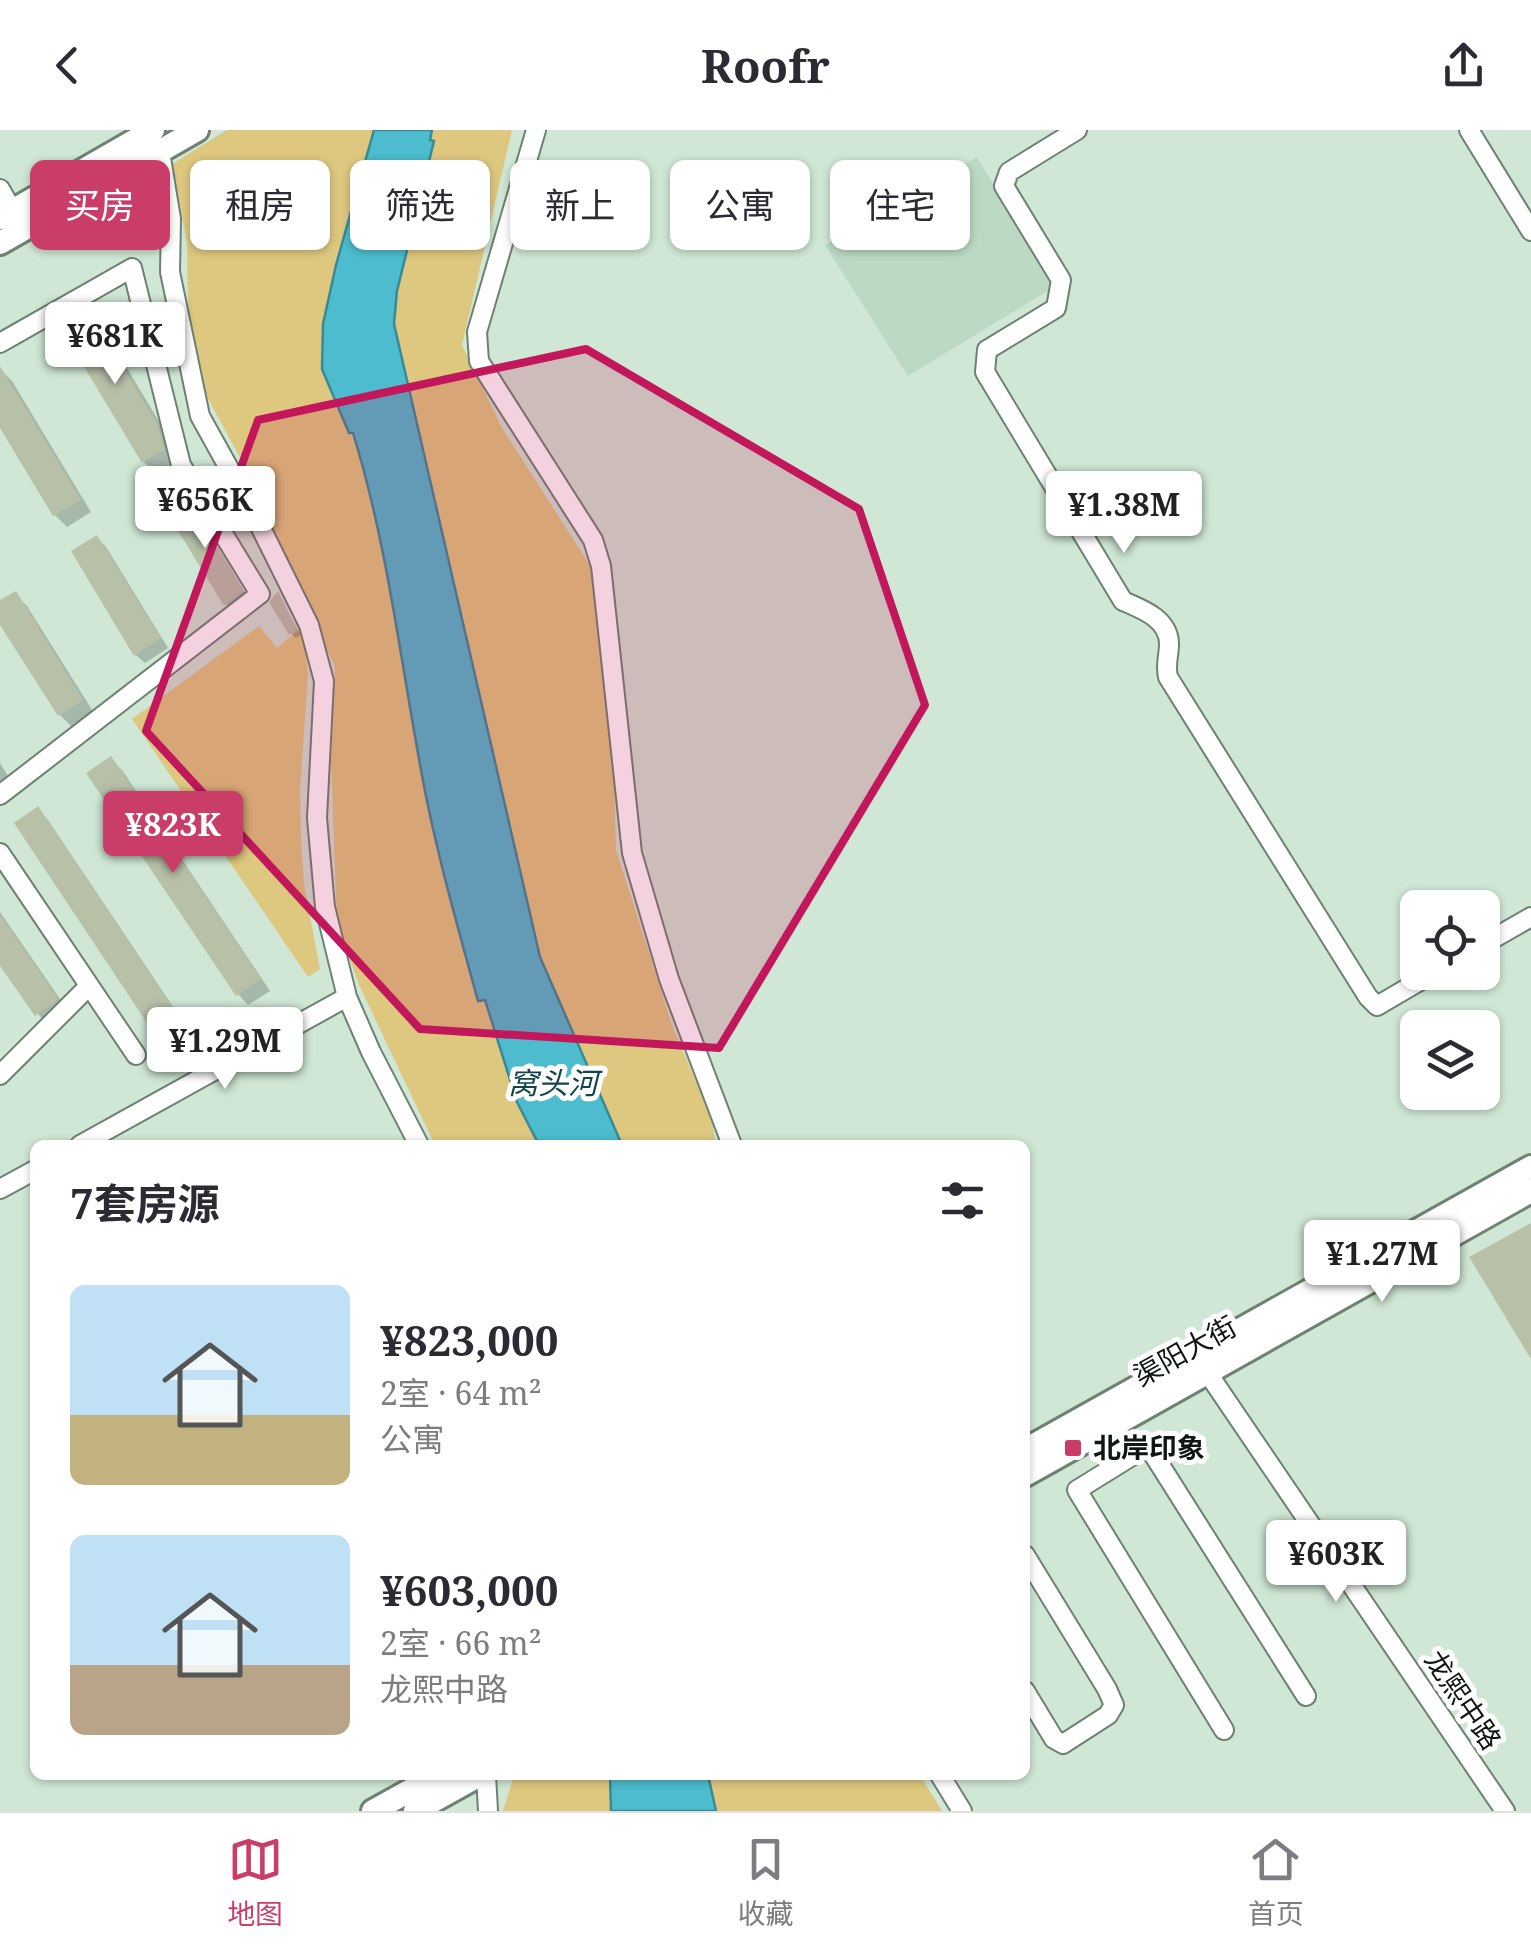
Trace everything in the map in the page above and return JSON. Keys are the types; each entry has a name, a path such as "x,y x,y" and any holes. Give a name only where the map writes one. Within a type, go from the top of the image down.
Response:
{"main road":[{"path":"0,243 12,220 157,141 197,130"},
{"name":"渠阳大街","path":"1030,1447 1531,1167"},
{"name":"渠阳大街","path":"1030,1472 1531,1191"},
{"path":"373,1811 429,1780"},
{"path":"415,1811 474,1780"}],"street":[{"path":"536,130 477,332 479,362 592,540 601,566 632,853 668,979 730,1140"},
{"path":"1077,130 1009,172 1004,186 1062,280 1056,308 987,350 985,372 1123,600 1148,611 1164,626 1169,643 1165,662 1168,677 1368,997 1377,1006 1404,990"},
{"path":"1470,130 1531,231"},
{"path":"157,141 171,219 170,272 200,416 252,508 309,624 324,681 317,818 325,907 348,998 416,1140"},
{"path":"0,189 12,220"},
{"path":"0,343 132,268 181,465 260,594 0,794"},
{"path":"0,854 136,1054"},
{"path":"1500,935 1531,918"},
{"path":"0,1075 90,986"},
{"path":"89,1140 348,998"},
{"path":"0,1190 30,1173"},
{"name":"龙熙中路","path":"1207,1372 1505,1811"},
{"path":"1101,1432 1118,1464"},
{"path":"1224,1730 1077,1490 1148,1446 1306,1696"},
{"path":"1030,1563 1114,1705 1108,1715 1063,1744 1054,1739 1030,1699"},
{"path":"484,1780 488,1811"},
{"path":"943,1780 962,1811"}],"highlighted area":[{"path":"586,349 859,509 925,705 719,1048 420,1029 146,731 258,420"}],"shaded area":[{"path":"227,130 512,130 490,225 490,160 350,160 350,250 484,250 462,345 502,428 591,567 613,740 616,850 673,1028 711,1116 715,1140 433,1140 359,985 337,924 331,760 335,667 244,465 206,395 188,315 187,243 172,164"},
{"path":"977,157 1056,286 908,376 825,245 830,242 830,250 970,250 970,161"},
{"path":"259,626 277,648 303,626 308,675 300,790 301,839 304,884 320,969 308,977 132,719"},
{"path":"512,1780 923,1780 942,1811 503,1811"}],"water":[{"name":"窝头河","path":"374,130 432,130 430,140 434,141 429,160 366,160"},
{"name":"窝头河","path":"350,215 350,250 407,250 394,324 540,957 620,1140 536,1140 517,1102 485,1000 478,1001 421,770 392,600 365,474 353,433 349,433 322,369 323,324"},
{"path":"610,1780 709,1780 716,1811 611,1811"}],"building":[{"path":"91,313 158,426 164,450 142,463 62,330"},
{"path":"0,366 81,500 53,516 0,428"},
{"path":"187,498 243,591 224,606 166,511"},
{"path":"97,535 161,638 134,656 71,551"},
{"path":"16,591 83,700 58,716 0,625 0,600"},
{"path":"278,591 297,629 289,635 269,602"},
{"path":"111,756 261,979 236,996 86,773"},
{"path":"38,806 188,1030 163,1047 14,823"},
{"path":"0,914 58,999 35,1016 0,966"},
{"path":"1531,1223 1531,1359 1469,1257"}],"place":[{"name":"北岸印象","path":"1073,1448"}]}
